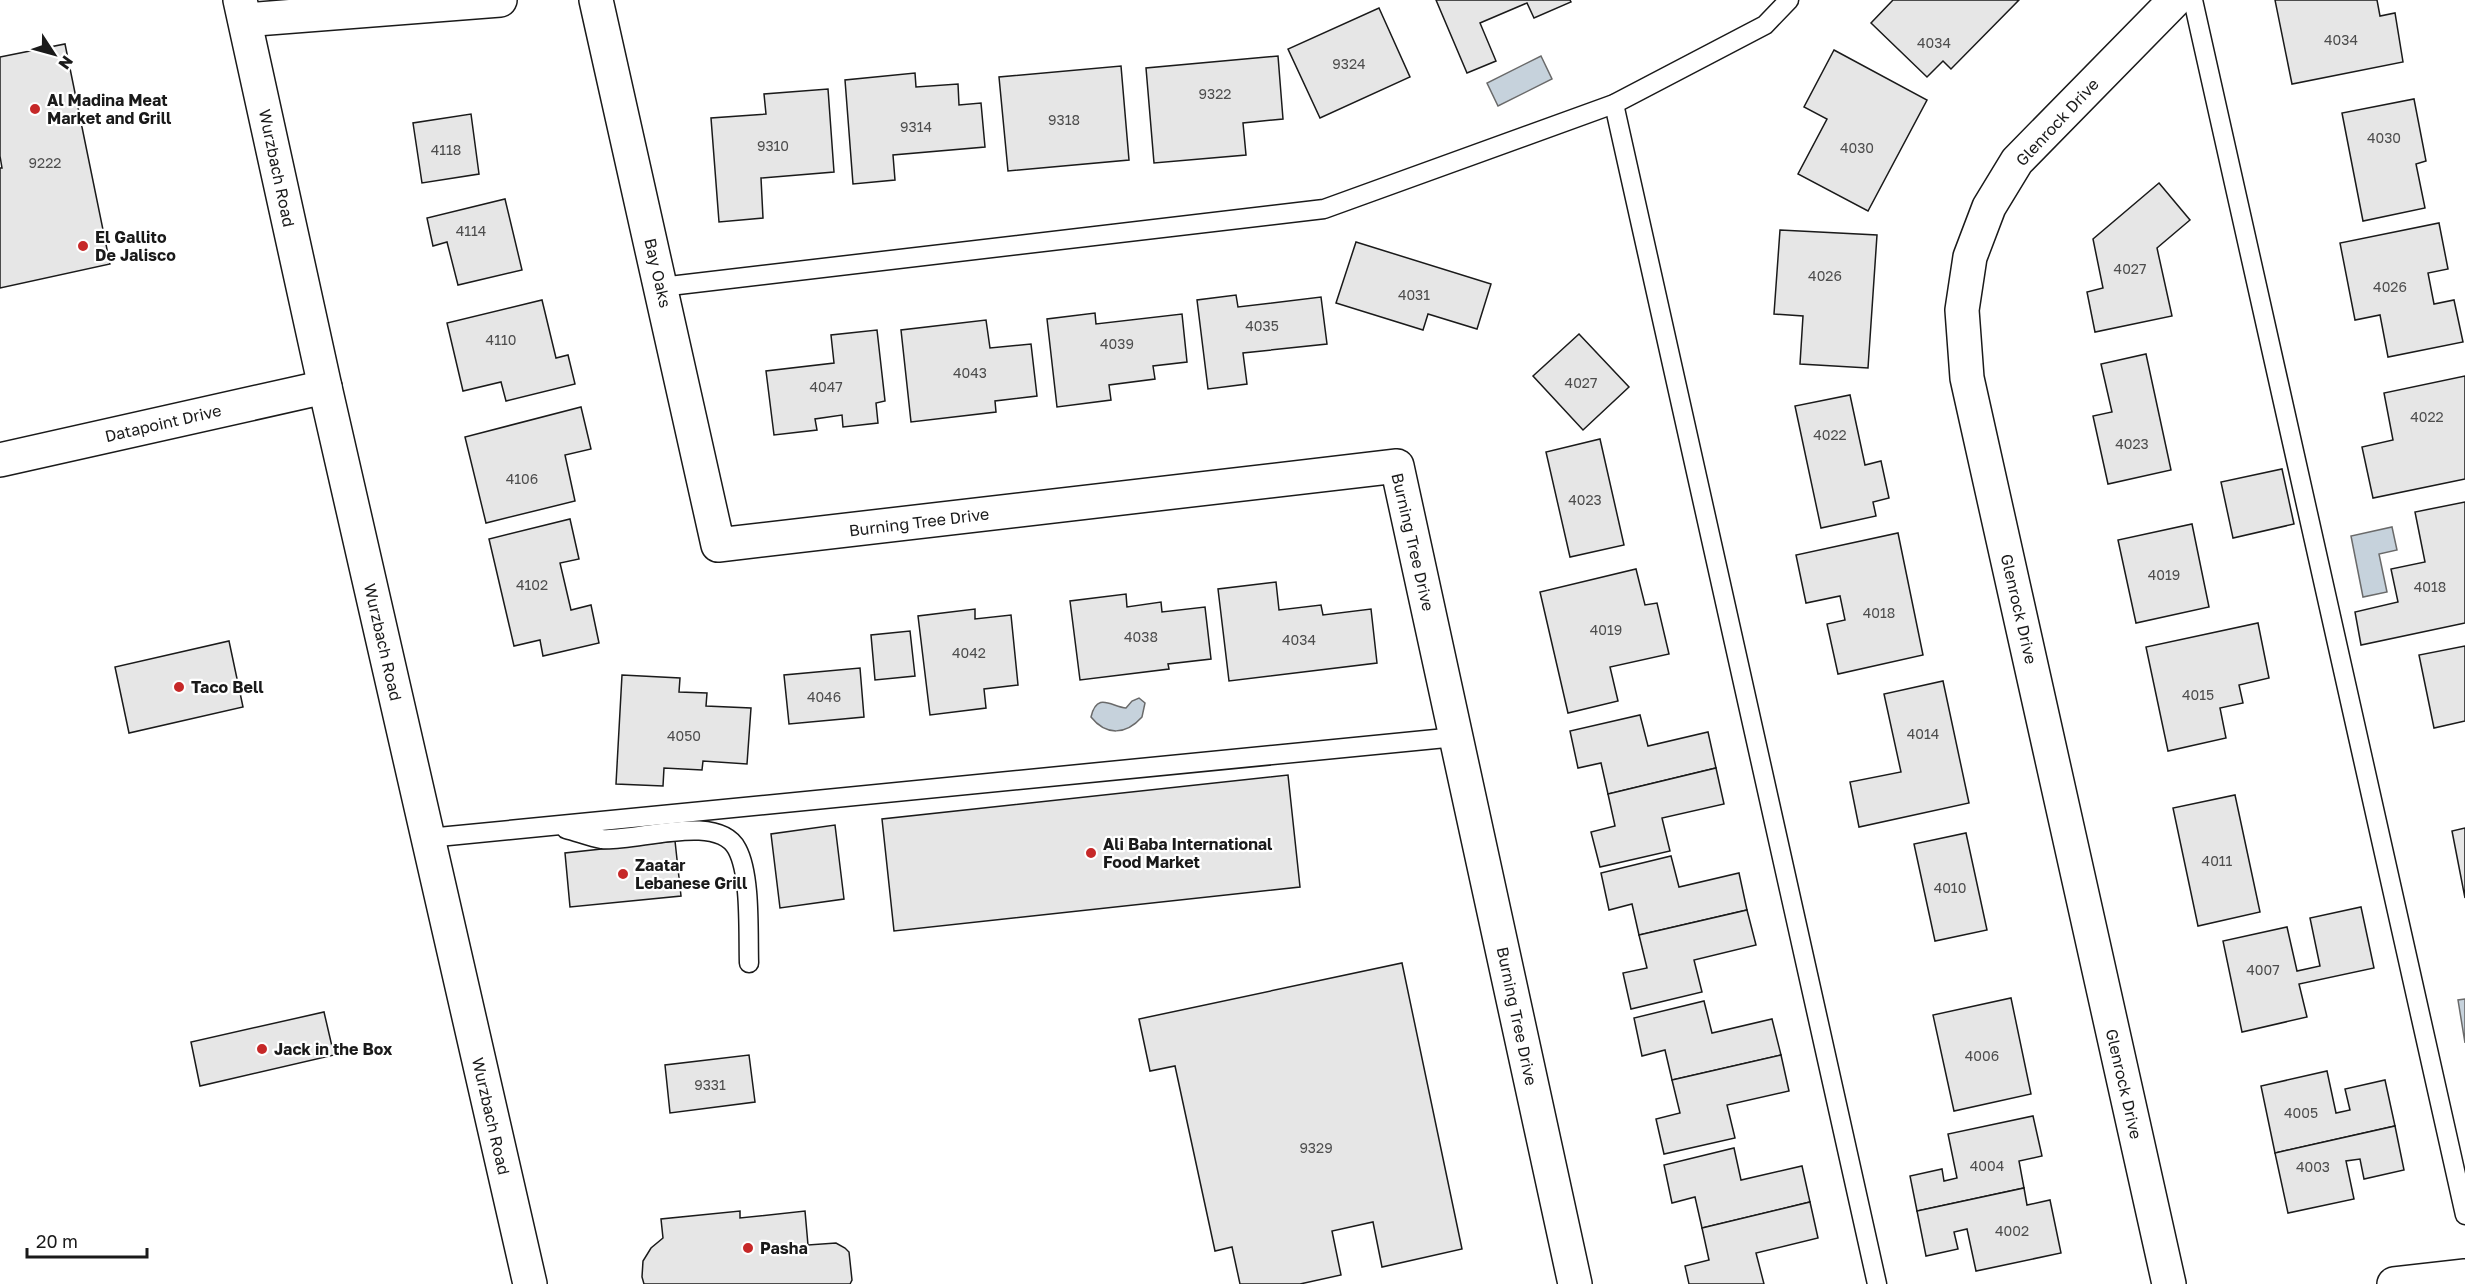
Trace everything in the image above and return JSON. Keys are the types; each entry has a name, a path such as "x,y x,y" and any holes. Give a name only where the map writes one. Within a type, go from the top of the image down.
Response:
{"street":[{"path":"243,10 500,0"},
{"name":"Bay Oaks","path":"596,0 718,546"},
{"name":"Glenrock Drive","path":"2169,1284 1967,378 1962,310 1970,258 1989,207 2018,161 2175,0"},
{"name":"Wurzbach Road","path":"243,10 325,387 530,1284"},
{"name":"Datapoint Drive","path":"0,460 325,387"},
{"name":"Burning Tree Drive","path":"718,546 1397,466 1575,1284"},
{"path":"2394,1284 2465,1276"}],"lane":[{"path":"661,288 1324,209 1614,104 1765,25 1790,0"},
{"path":"2193,0 2465,1215"},
{"path":"1614,104 1877,1284"},
{"path":"428,838 1456,737"},
{"path":"554,826 602,839 710,830 727,836 737,849 745,875 749,963"}],"shaded area":[{"path":"1541,56 1552,79 1498,106 1487,83"},
{"path":"2392,527 2397,550 2379,554 2387,592 2363,597 2351,536"},
{"path":"1139,698 1145,703 1142,717 1123,730 1103,728 1091,717 1097,704 1101,702 1126,708 1132,701"},
{"path":"2465,999 2465,1043 2458,1000"}],"building":[{"path":"1436,0 1570,0 1571,2 1534,18 1527,3 1480,23 1496,61 1467,73"},
{"path":"1893,0 2019,0 1951,69 1943,61 1927,77 1871,23"},
{"path":"2275,0 2377,0 2380,16 2395,13 2403,62 2292,84"},
{"path":"1379,8 1410,77 1320,118 1288,49"},
{"path":"65,44 110,264 0,288 0,168 2,168 0,57"},
{"path":"1834,50 1927,100 1868,211 1798,174 1827,119 1804,107"},
{"path":"1278,56 1283,119 1243,123 1246,155 1154,163 1146,68"},
{"path":"1121,66 1129,160 1008,171 999,77"},
{"path":"915,73 916,87 958,84 959,105 981,103 985,147 893,155 895,180 853,184 845,80"},
{"path":"828,89 834,172 761,178 763,218 719,222 711,118 766,114 764,94"},
{"path":"2414,99 2426,161 2416,164 2425,208 2363,221 2342,113"},
{"path":"471,114 479,174 422,183 413,123"},
{"path":"2159,183 2190,220 2157,248 2172,316 2095,332 2087,292 2103,288 2093,239"},
{"path":"505,199 522,270 458,285 447,242 433,246 427,218"},
{"path":"2439,223 2448,269 2428,273 2434,304 2454,300 2463,342 2388,357 2380,315 2355,320 2340,243"},
{"path":"1780,230 1877,235 1868,368 1800,364 1803,316 1774,314"},
{"path":"1356,242 1491,284 1477,329 1428,314 1423,330 1336,303"},
{"path":"1236,295 1238,307 1321,297 1327,344 1243,353 1247,384 1208,389 1197,300"},
{"path":"542,300 556,358 568,355 575,384 506,401 501,382 463,391 447,323"},
{"path":"1095,313 1096,324 1182,314 1187,362 1153,366 1155,379 1109,385 1111,400 1057,407 1047,319"},
{"path":"986,320 990,348 1031,344 1037,396 995,401 996,412 911,422 901,330"},
{"path":"877,330 885,401 876,403 878,423 843,427 842,415 815,419 817,430 774,435 766,371 834,363 831,335"},
{"path":"1579,334 1629,387 1583,430 1533,376"},
{"path":"2146,354 2171,470 2108,484 2093,416 2112,412 2101,364"},
{"path":"2465,376 2465,479 2373,498 2362,447 2393,440 2384,393"},
{"path":"1850,395 1865,465 1881,461 1889,498 1873,502 1876,516 1821,528 1795,406"},
{"path":"581,407 591,449 565,455 575,501 486,523 465,437"},
{"path":"1600,439 1624,545 1570,557 1546,452"},
{"path":"2282,469 2294,524 2233,538 2221,482"},
{"path":"2465,502 2465,623 2361,645 2355,612 2398,602 2391,569 2425,562 2415,512"},
{"path":"570,519 579,559 560,563 571,610 591,605 599,643 543,656 540,640 514,646 489,539"},
{"path":"2192,524 2209,607 2136,623 2118,540"},
{"path":"1898,533 1923,655 1838,674 1827,624 1845,620 1840,596 1806,603 1796,555"},
{"path":"1636,569 1645,605 1657,603 1669,654 1610,667 1618,701 1568,713 1540,592"},
{"path":"1276,582 1279,610 1321,605 1323,615 1371,609 1377,663 1229,681 1218,589"},
{"path":"1126,594 1127,607 1161,602 1162,612 1205,607 1211,659 1168,664 1169,669 1080,680 1070,601"},
{"path":"975,609 975,619 1011,615 1018,685 984,689 986,708 930,715 918,616"},
{"path":"2258,623 2269,678 2239,685 2243,703 2220,708 2226,738 2168,751 2146,647"},
{"path":"910,631 915,676 875,680 871,635"},
{"name":"Taco Bell","path":"229,641 243,707 129,733 115,667"},
{"path":"2465,646 2465,721 2434,728 2419,655"},
{"path":"860,668 864,717 789,724 784,675"},
{"path":"622,675 680,678 679,692 707,693 706,706 751,708 747,764 703,761 702,770 664,768 663,786 616,784"},
{"path":"1943,681 1969,803 1859,827 1850,782 1901,772 1884,694"},
{"path":"1640,715 1648,746 1708,732 1716,768 1608,794 1601,763 1578,768 1570,731"},
{"path":"1716,768 1724,804 1662,818 1670,851 1600,867 1591,832 1615,826 1608,794"},
{"name":"Ali Baba International Food Market","path":"1288,775 1300,887 894,931 882,819"},
{"path":"2235,795 2260,912 2198,926 2173,808"},
{"path":"835,825 844,899 780,908 771,834"},
{"path":"2465,828 2465,898 2452,831"},
{"path":"1966,833 1987,930 1935,941 1914,844"},
{"name":"Zaatar Lebanese Grill","path":"675,841 681,896 570,907 565,853"},
{"path":"1671,856 1679,887 1739,873 1747,910 1639,935 1632,904 1609,910 1601,873"},
{"path":"2361,907 2374,968 2299,984 2307,1017 2242,1032 2223,941 2287,927 2297,971 2320,966 2310,918"},
{"path":"1747,910 1756,945 1694,960 1702,992 1631,1009 1623,973 1647,968 1639,935"},
{"path":"1402,963 1462,1249 1382,1267 1373,1222 1332,1231 1341,1275 1300,1284 1240,1284 1232,1247 1215,1251 1175,1066 1150,1071 1139,1019"},
{"path":"2011,998 2031,1094 1954,1111 1933,1015"},
{"path":"1704,1001 1712,1033 1772,1019 1781,1055 1672,1080 1665,1050 1642,1056 1634,1018"},
{"name":"Jack in the Box","path":"324,1012 334,1055 200,1086 191,1042"},
{"path":"749,1055 755,1102 670,1113 665,1065"},
{"path":"1781,1055 1789,1091 1727,1105 1735,1138 1664,1154 1656,1119 1680,1113 1672,1080"},
{"path":"2327,1071 2336,1113 2350,1110 2345,1089 2385,1080 2395,1126 2275,1153 2261,1086"},
{"path":"2033,1116 2042,1156 2019,1161 2024,1188 1917,1211 1910,1176 1942,1169 1944,1181 1957,1178 1948,1134"},
{"path":"2395,1126 2404,1170 2364,1179 2360,1159 2346,1161 2354,1199 2288,1213 2275,1153"},
{"path":"1734,1148 1741,1180 1802,1166 1810,1202 1702,1228 1695,1197 1672,1203 1664,1165"},
{"path":"2024,1188 2027,1205 2050,1200 2061,1253 1976,1271 1967,1229 1954,1232 1958,1249 1926,1256 1917,1211"},
{"path":"1810,1202 1818,1238 1756,1253 1764,1284 1689,1284 1685,1266 1709,1260 1702,1228"},
{"name":"Pasha","path":"740,1211 740,1218 805,1211 808,1245 836,1243 849,1252 852,1280 850,1284 644,1284 643,1261 651,1248 663,1238 661,1219"}],"place":[{"name":"Al Madina Meat Market and Grill","path":"35,109"},
{"name":"El Gallito De Jalisco","path":"83,246"},
{"name":"Taco Bell","path":"179,687"},
{"name":"Ali Baba International Food Market","path":"1091,853"},
{"name":"Zaatar Lebanese Grill","path":"623,874"},
{"name":"Jack in the Box","path":"262,1049"},
{"name":"Pasha","path":"748,1248"}]}
